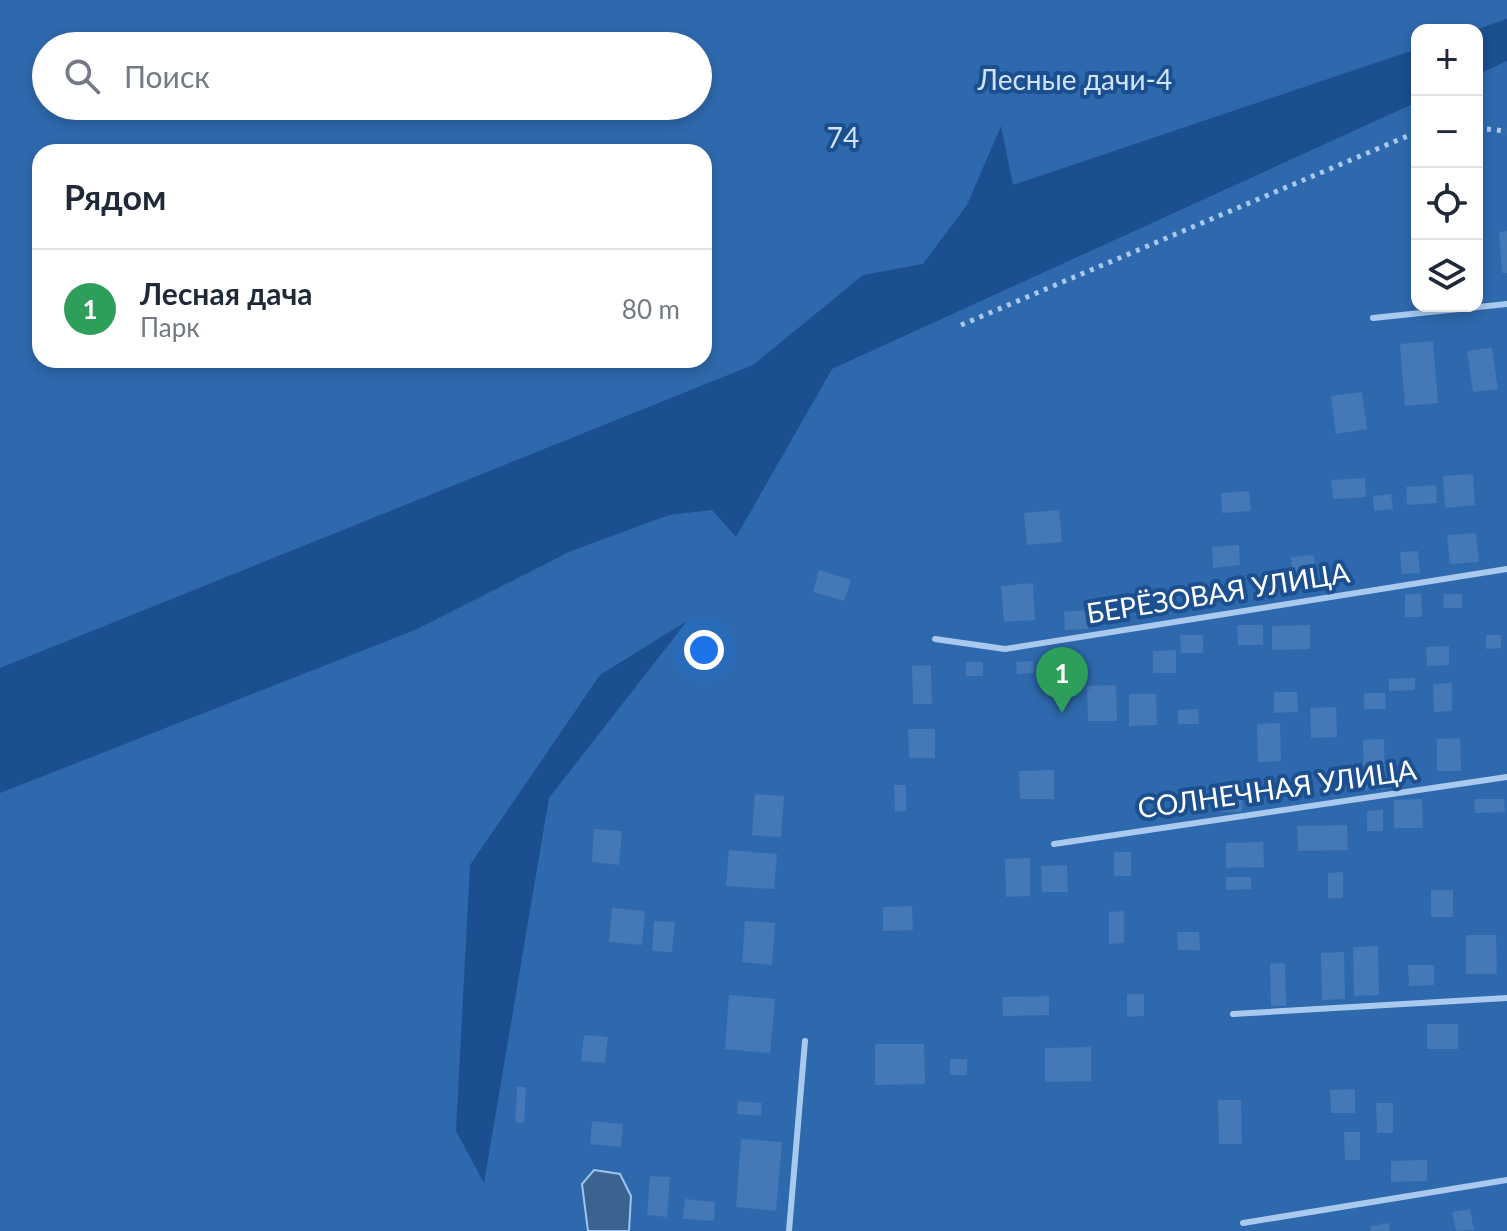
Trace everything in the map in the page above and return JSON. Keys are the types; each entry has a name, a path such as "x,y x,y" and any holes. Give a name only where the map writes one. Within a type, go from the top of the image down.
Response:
{"lane":[{"path":"1373,318 1507,304"},
{"name":"БЕРЁЗОВАЯ УЛИЦА","path":"935,639 1005,649 1507,569"},
{"name":"СОЛНЕЧНАЯ УЛИЦА","path":"1054,844 1507,777"},
{"path":"1233,1014 1507,998"},
{"path":"789,1231 805,1041"},
{"path":"1243,1223 1507,1180"}],"path":[{"path":"1483,129 1507,131"},
{"path":"961,325 1411,135"}],"green space":[{"name":"74","path":"0,0 1507,0 1507,19 1483,27 1483,24 1411,24 1411,51 1013,185 1001,126 967,205 923,264 863,275 753,365 0,668"},
{"path":"1507,61 1507,1231 0,1231 0,793 415,630 571,551 669,515 712,510 736,537 832,369 1411,105 1411,312 1483,312 1483,72","holes":["687,621 549,798 484,1183 456,1131 470,865 600,675"]}],"shaded area":[{"path":"594,1170 620,1174 631,1196 629,1231 588,1231 582,1184"}],"building":[{"path":"1507,231 1507,273 1502,273 1499,232"},
{"path":"1433,341 1438,403 1405,406 1400,344"},
{"path":"1492,348 1498,389 1473,392 1467,351"},
{"path":"1362,392 1367,429 1336,434 1331,396"},
{"path":"1473,474 1475,505 1445,508 1443,476"},
{"path":"1365,478 1366,497 1333,499 1331,480"},
{"path":"1436,485 1437,503 1407,505 1406,487"},
{"path":"1249,491 1251,511 1222,513 1221,493"},
{"path":"1391,494 1393,509 1374,511 1373,496"},
{"path":"1059,510 1062,542 1027,545 1024,513"},
{"path":"1476,533 1479,562 1450,564 1447,535"},
{"path":"1239,545 1240,565 1213,568 1212,547"},
{"path":"1418,551 1420,573 1402,574 1400,552"},
{"path":"1314,555 1316,584 1294,586 1291,557"},
{"path":"819,570 851,580 844,601 813,592"},
{"path":"1033,583 1035,620 1004,622 1001,586"},
{"path":"1405,594 1421,594 1422,617 1405,617"},
{"path":"1443,594 1462,594 1462,608 1444,608"},
{"path":"1087,610 1088,629 1065,630 1064,612"},
{"path":"1237,625 1263,625 1263,645 1238,645"},
{"path":"1310,625 1310,649 1272,650 1272,626"},
{"path":"1180,635 1203,635 1203,653 1181,653"},
{"path":"1486,635 1501,635 1501,648 1486,649"},
{"path":"1449,646 1449,665 1427,666 1426,647"},
{"path":"1176,650 1176,673 1153,673 1153,651"},
{"path":"1074,657 1075,668 1040,670 1039,659"},
{"path":"1033,661 1034,673 1017,674 1016,662"},
{"path":"966,662 983,662 983,676 966,676"},
{"path":"931,665 932,704 913,704 912,666"},
{"path":"1415,678 1415,690 1389,691 1389,679"},
{"path":"1452,683 1452,711 1434,712 1433,684"},
{"path":"1116,685 1117,721 1088,721 1087,686"},
{"path":"1274,692 1297,692 1298,712 1274,713"},
{"path":"1364,693 1385,693 1386,709 1364,709"},
{"path":"1129,694 1156,694 1157,725 1129,726"},
{"path":"1336,707 1337,737 1311,738 1310,708"},
{"path":"1198,709 1199,724 1178,724 1178,710"},
{"path":"1280,723 1281,761 1258,762 1257,724"},
{"path":"908,729 935,729 935,758 909,758"},
{"path":"1460,738 1461,771 1437,771 1437,739"},
{"path":"1384,739 1385,789 1364,790 1363,740"},
{"path":"1054,770 1054,799 1020,799 1019,771"},
{"path":"894,785 906,785 906,811 895,812"},
{"path":"1220,793 1242,793 1242,812 1221,812"},
{"path":"755,794 784,796 781,837 752,835"},
{"path":"1422,799 1423,828 1394,828 1394,800"},
{"path":"1474,799 1504,799 1505,812 1475,813"},
{"path":"1383,810 1383,831 1367,831 1367,811"},
{"path":"1347,825 1348,850 1298,851 1297,826"},
{"path":"594,829 622,831 619,865 592,862"},
{"path":"1263,842 1264,867 1226,868 1226,843"},
{"path":"729,850 777,854 774,889 726,886"},
{"path":"1114,852 1131,852 1131,876 1114,876"},
{"path":"1030,858 1030,896 1006,897 1005,859"},
{"path":"1067,865 1068,892 1042,892 1041,866"},
{"path":"1343,872 1343,898 1328,898 1328,873"},
{"path":"1226,877 1251,877 1251,889 1226,890"},
{"path":"1431,890 1453,890 1453,917 1431,917"},
{"path":"912,906 913,930 883,931 883,907"},
{"path":"612,908 645,911 642,945 609,942"},
{"path":"1124,911 1124,943 1109,944 1109,912"},
{"path":"654,921 675,922 672,952 652,951"},
{"path":"745,921 775,923 772,965 742,962"},
{"path":"1177,932 1199,932 1200,950 1178,950"},
{"path":"1466,935 1496,935 1497,974 1466,974"},
{"path":"1378,946 1379,995 1354,996 1353,947"},
{"path":"1344,952 1345,999 1322,1000 1321,953"},
{"path":"1285,963 1286,1006 1271,1006 1270,964"},
{"path":"1408,965 1434,965 1434,985 1409,986"},
{"path":"1127,994 1144,994 1144,1016 1127,1017"},
{"path":"729,995 775,999 770,1053 725,1049"},
{"path":"1049,996 1049,1015 1003,1016 1002,997"},
{"path":"1427,1024 1458,1024 1458,1049 1427,1049"},
{"path":"584,1035 608,1037 605,1063 581,1061"},
{"path":"875,1044 924,1044 925,1084 875,1085"},
{"path":"1091,1047 1091,1081 1045,1082 1045,1048"},
{"path":"950,1059 967,1059 967,1075 950,1075"},
{"path":"517,1087 526,1087 524,1123 515,1122"},
{"path":"1355,1089 1355,1113 1331,1113 1330,1090"},
{"path":"1218,1100 1241,1100 1242,1144 1219,1144"},
{"path":"738,1101 762,1103 761,1116 737,1114"},
{"path":"1376,1103 1393,1103 1393,1133 1377,1133"},
{"path":"592,1121 623,1124 621,1147 590,1144"},
{"path":"1344,1132 1360,1132 1360,1160 1345,1160"},
{"path":"741,1139 782,1142 776,1211 736,1207"},
{"path":"1427,1160 1427,1181 1391,1182 1391,1161"},
{"path":"650,1176 670,1177 667,1217 647,1215"},
{"path":"685,1199 715,1202 714,1221 683,1219"},
{"path":"1470,1209 1474,1230 1456,1231 1452,1212"},
{"path":"1389,1223 1390,1231 1371,1231 1370,1226"}],"place":[{"name":"Лесная дача","path":"1062,713"}],"park label":[{"name":"Лесные дачи-4","path":"1075,80"}]}
